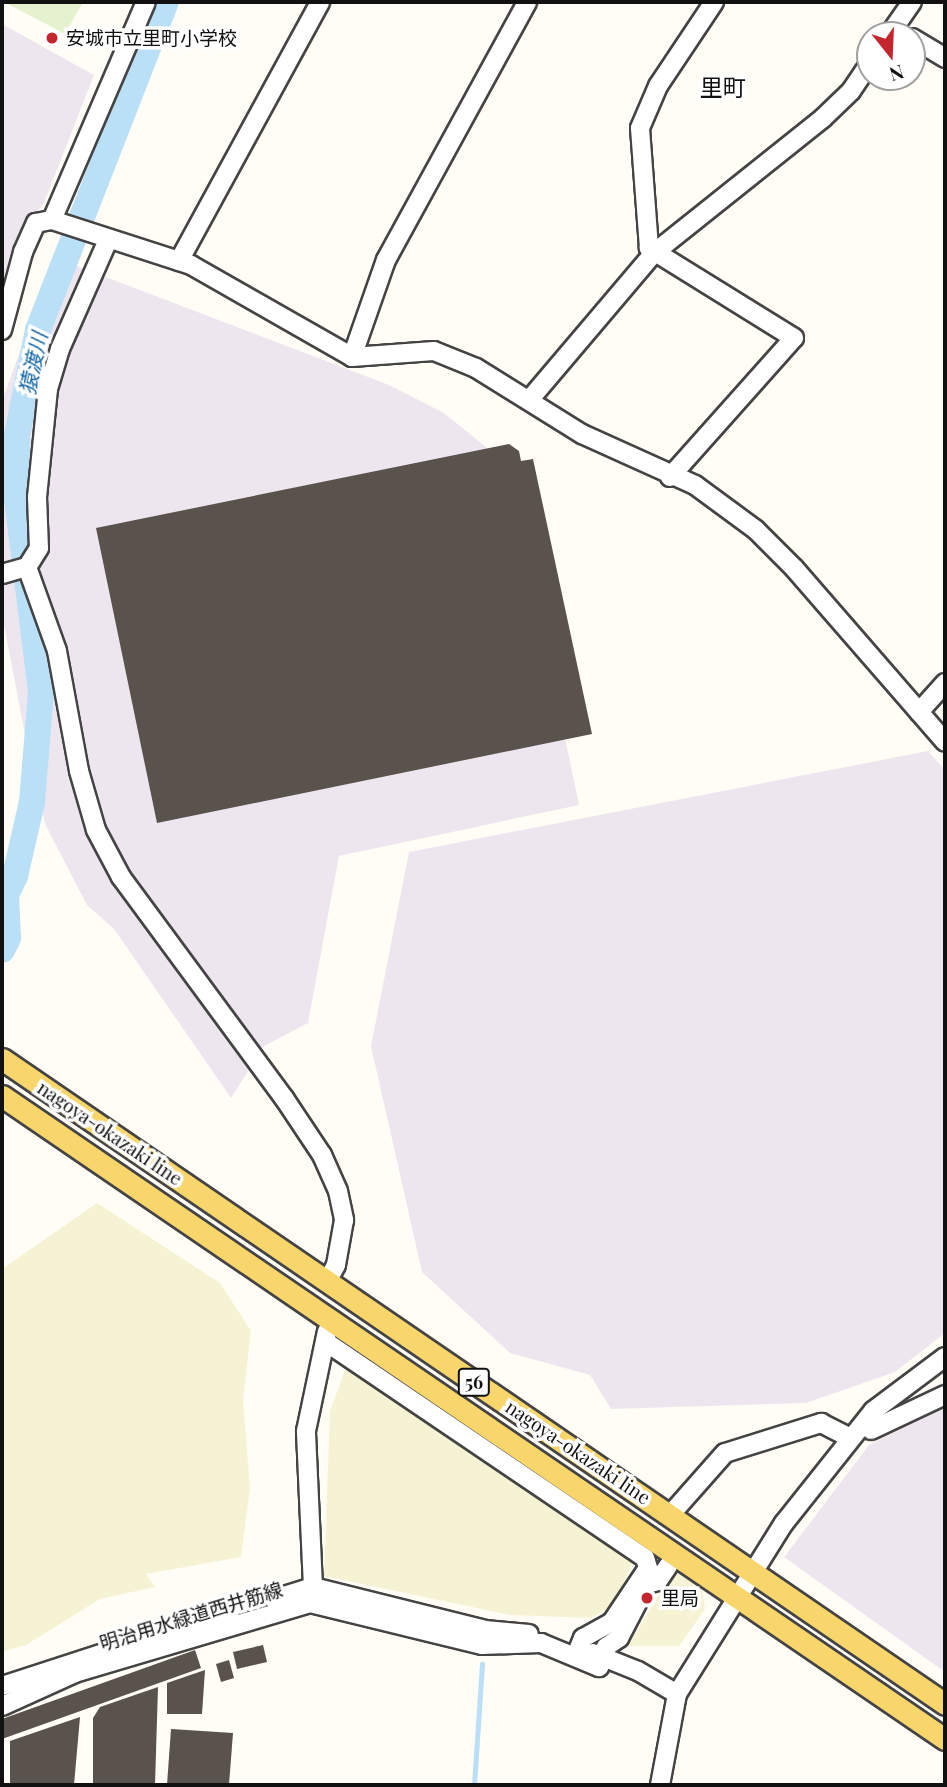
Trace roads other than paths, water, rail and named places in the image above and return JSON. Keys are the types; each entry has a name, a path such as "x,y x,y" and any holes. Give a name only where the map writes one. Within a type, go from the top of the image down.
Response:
{"main road":[{"name":"nagoya-okazaki line","path":"2,1059 671,1514 753,1574 945,1704"},
{"name":"nagoya-okazaki line","path":"2,1097 945,1739"}],"street":[{"path":"57,217 146,2"},
{"path":"179,261 320,2"},
{"path":"352,357 386,260 527,2"},
{"path":"670,477 794,338 649,248 640,128 658,86 714,2"},
{"path":"905,21 912,2"},
{"path":"926,48 945,58"},
{"path":"530,399 654,253 823,118 856,84"},
{"path":"2,330 23,252 36,223 57,217 108,240 179,261 352,357 434,351 530,399 583,434 670,477 695,485 756,530 794,568 945,742"},
{"path":"2,574 27,567 40,548 37,497 48,389 60,349 108,240"},
{"path":"27,567 57,651 79,771 96,830 121,877 292,1110 322,1155 338,1191 344,1220 336,1265 327,1282"},
{"path":"919,712 945,683"},
{"path":"313,1587 306,1431 326,1342 328,1320"},
{"path":"326,1342 645,1558 648,1568 612,1622 583,1638 579,1648"},
{"path":"660,1785 677,1694 753,1574 848,1437 873,1411 945,1357"},
{"path":"871,1430 945,1395"},
{"path":"671,1514 725,1453 821,1423 848,1437"},
{"path":"601,1656 619,1638 648,1584 658,1581 668,1566"},
{"path":"2,1686 313,1587 485,1630 549,1637 601,1656 677,1694"},
{"name":"明治用水緑道西井筋線","path":"2,1706 75,1673 310,1603 482,1645 541,1643 599,1667 601,1656"}],"waterway":[{"name":"猿渡川","path":"2,950 8,938 6,895 15,876 32,802 41,692 16,492 17,435 38,330 166,2"},
{"path":"474,1785 482,1664"}],"place":[{"name":"安城市立里町小学校","path":"52,38"},
{"name":"里局","path":"647,1598"}],"district":[{"name":"里町","path":"723,87"}]}
